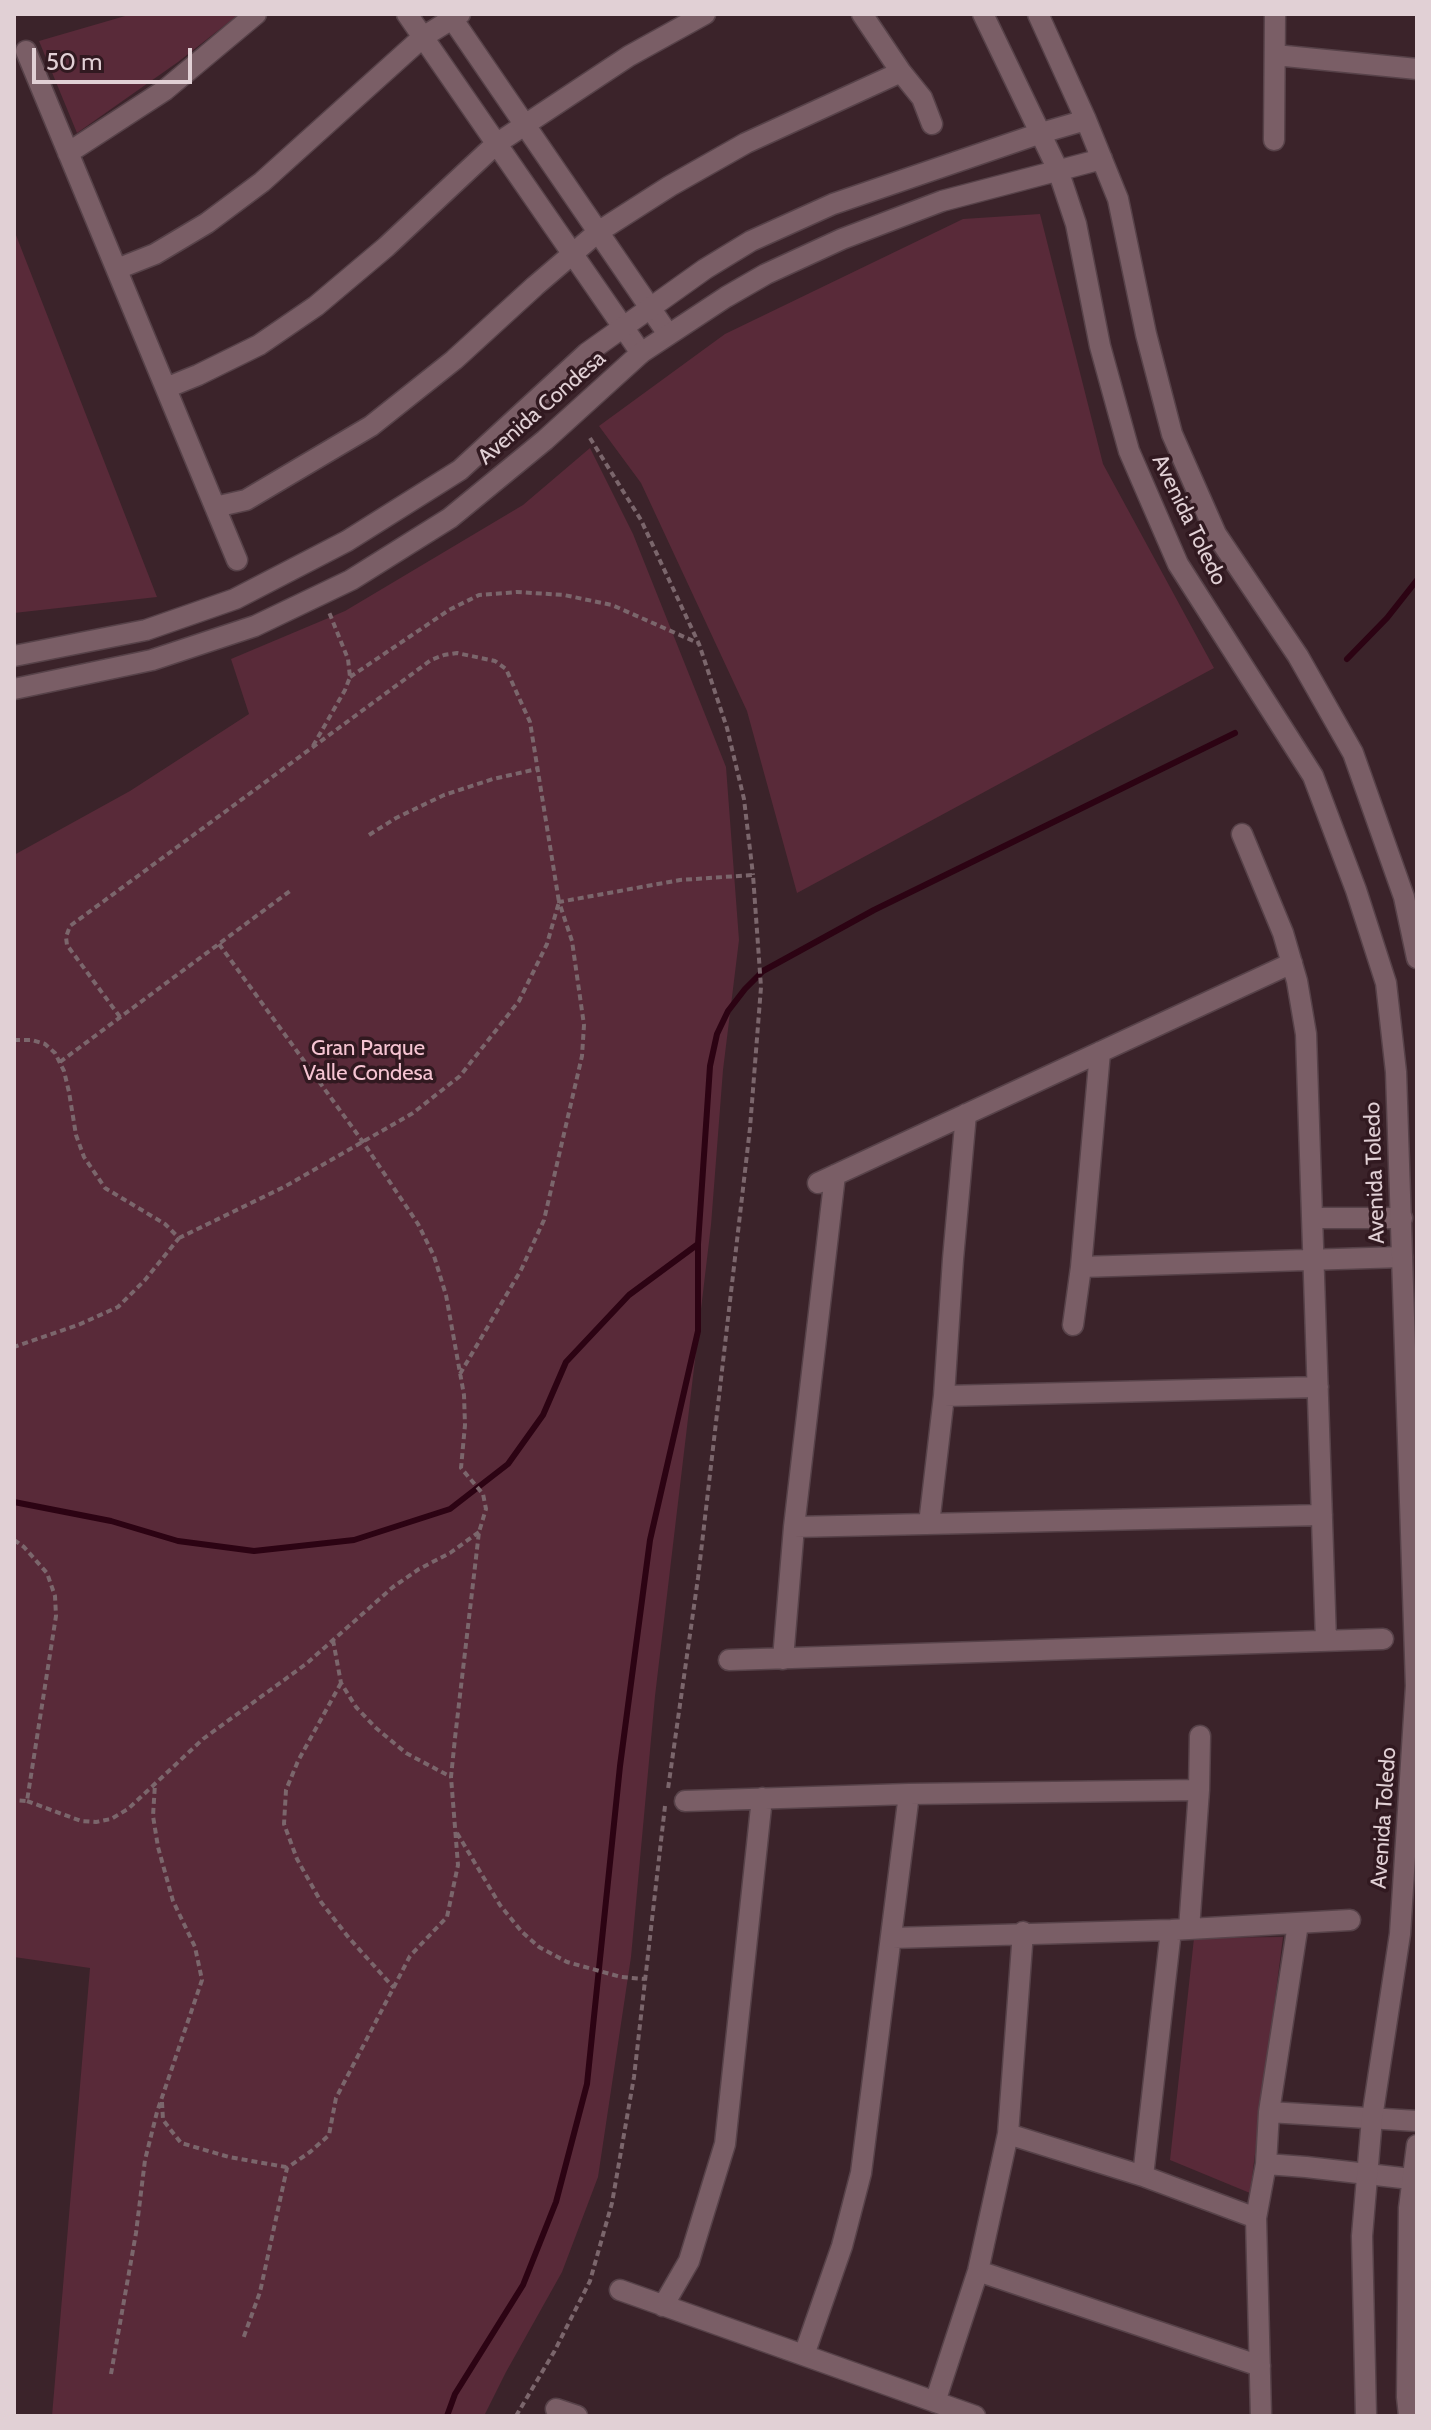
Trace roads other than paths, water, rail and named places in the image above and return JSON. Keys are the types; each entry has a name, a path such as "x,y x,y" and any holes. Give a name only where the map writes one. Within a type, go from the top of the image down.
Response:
{"street":[{"path":"68,153 165,90 256,14"},
{"path":"407,14 641,353"},
{"path":"166,388 259,345 316,306 386,247 496,144 629,56 705,14"},
{"path":"862,14 922,98 932,124"},
{"name":"Avenida Toledo","path":"983,14 1058,170 1076,224 1100,346 1129,451 1178,564 1313,776 1356,890 1386,983 1396,1072 1406,1237 1416,1686 1400,1934 1372,2118 1362,2236 1366,2416"},
{"name":"Avenida Toledo","path":"1038,14 1118,199 1146,334 1172,434 1216,534 1298,656 1353,753 1404,897 1417,958"},
{"path":"1274,140 1275,14"},
{"path":"117,269 155,254 207,223 262,182 423,37 454,16 668,334"},
{"path":"26,51 237,560"},
{"path":"1275,55 1417,69"},
{"path":"215,507 246,500 371,426 454,360 598,232 670,186 746,143 901,72"},
{"name":"Avenida Condesa","path":"14,656 146,630 235,599 347,541 460,470 587,353 650,306 751,241 833,204 1086,120"},
{"name":"Avenida Condesa","path":"14,689 152,660 255,626 351,580 450,518 545,440 641,353 766,274 842,239 942,201 1102,159"},
{"path":"1242,834 1283,933 1297,981 1306,1034 1326,1641"},
{"path":"783,1659 826,1179 1292,963"},
{"path":"1073,1325 1100,1052"},
{"path":"929,1524 944,1396 966,1114"},
{"path":"1313,1218 1406,1237"},
{"path":"1081,1267 1314,1259 1406,1237"},
{"path":"944,1396 1318,1387"},
{"path":"794,1527 1322,1515"},
{"path":"729,1660 1383,1639"},
{"path":"1143,2176 1199,1790 1200,1736"},
{"path":"685,1801 1199,1790"},
{"path":"804,2355 842,2246 861,2173 909,1794"},
{"path":"663,2306 689,2261 725,2144 762,1798"},
{"path":"892,1938 1350,1920"},
{"path":"1261,2416 1256,2218 1298,1924"},
{"path":"935,2402 978,2271 1008,2134 1023,1932"},
{"path":"1269,2112 1417,2121"},
{"path":"1008,2134 1143,2176 1256,2218"},
{"path":"1409,2416 1408,2240 1411,2179 1417,2145"},
{"path":"1266,2164 1411,2179"},
{"path":"978,2271 1260,2366"},
{"path":"620,2290 975,2416"},
{"path":"556,2409 577,2416"}],"waterway":[{"path":"1347,659 1387,618 1417,580"},
{"path":"14,1502 111,1521 178,1541 254,1551 354,1540 450,1509 508,1464 543,1415 566,1362 629,1295 698,1244 710,1066 717,1034 728,1011 763,971 874,910 1235,733"},
{"path":"447,2416 455,2394 523,2285 556,2202 587,2084 620,1766 650,1540 698,1331 698,1244"}],"park label":[{"name":"Gran Parque Valle Condesa","path":"368,1062"}]}
